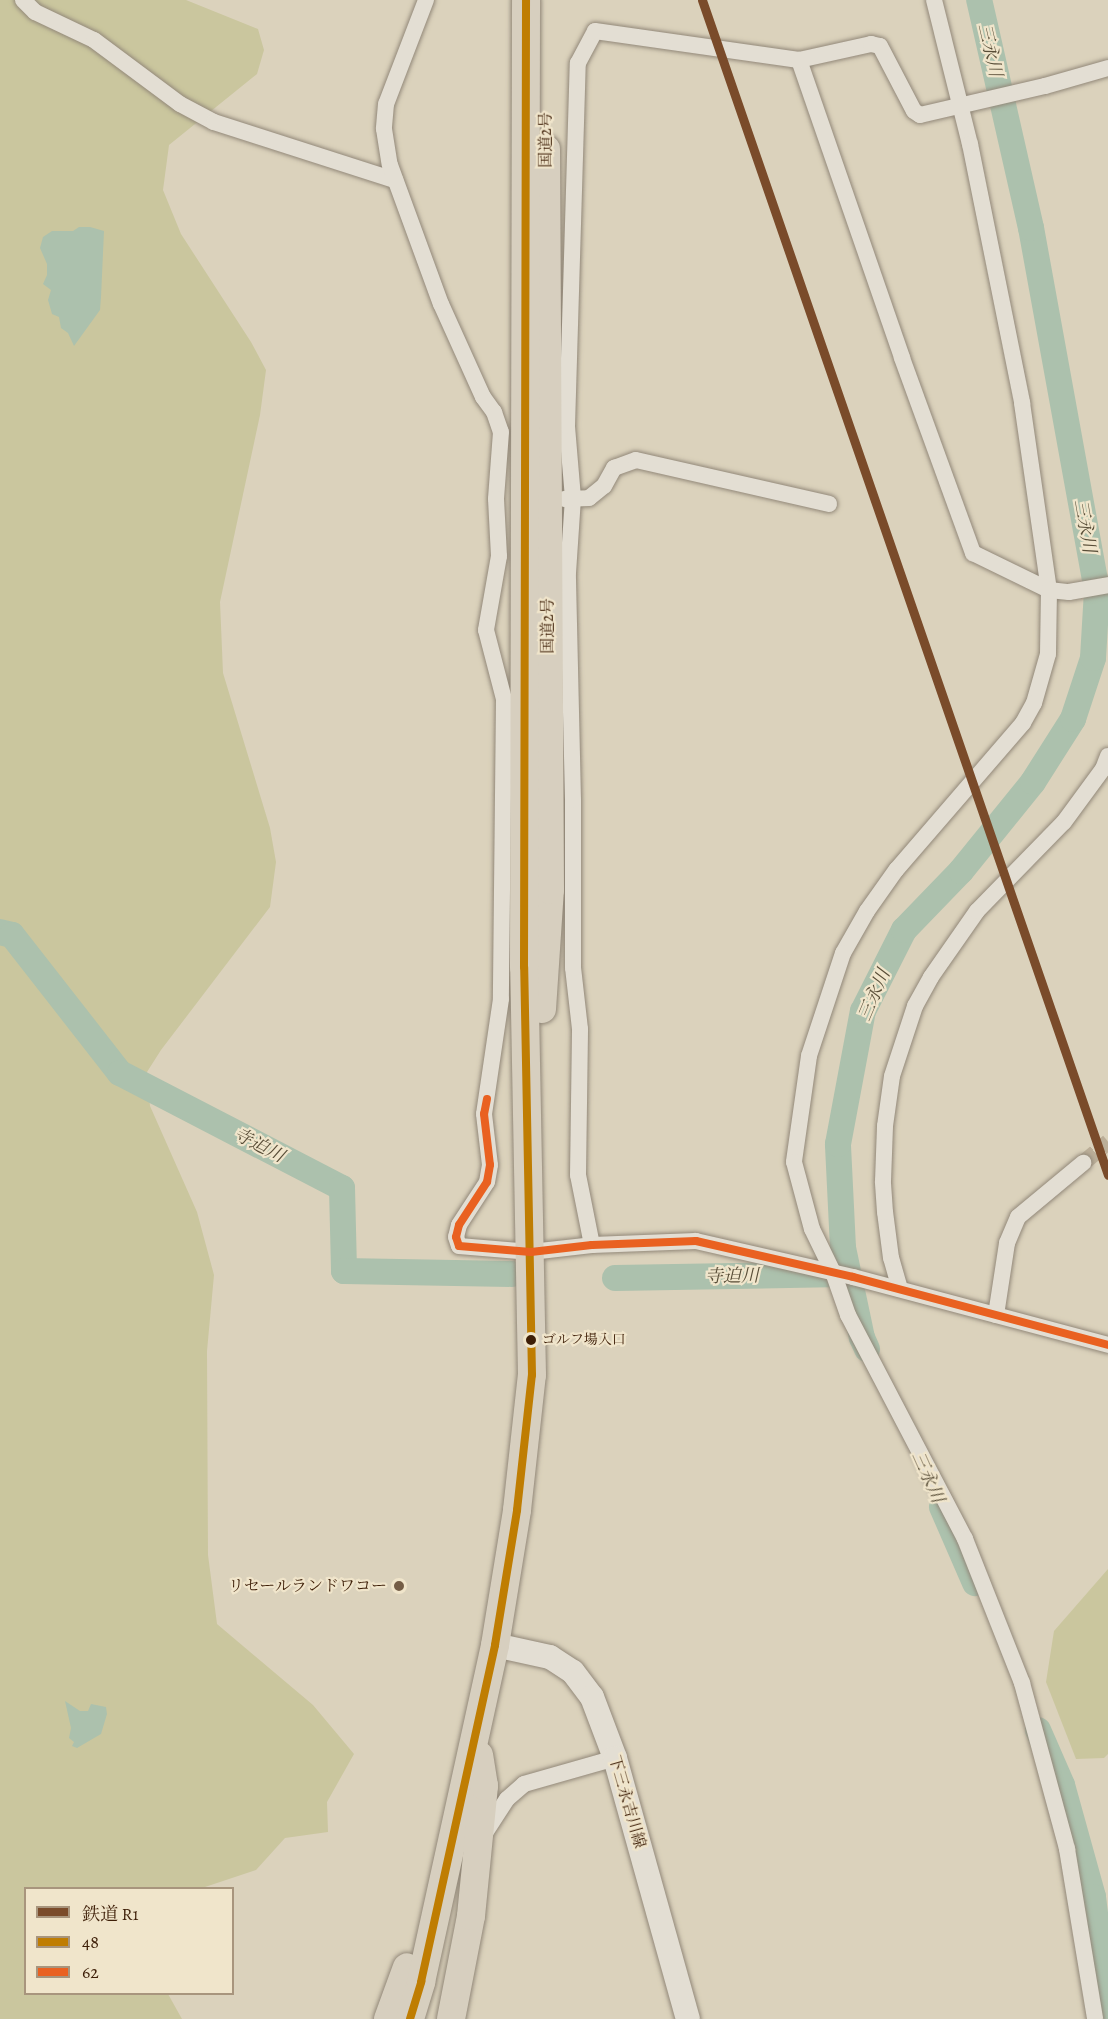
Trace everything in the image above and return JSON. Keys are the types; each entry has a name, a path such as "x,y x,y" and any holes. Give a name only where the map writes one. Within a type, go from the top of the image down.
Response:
{"highway":[{"name":"国道2号","path":"410,2019 421,1982 446,1872 495,1645 517,1510 532,1376 524,967 526,0"},
{"name":"国道2号","path":"531,1252 550,890 545,0"},
{"path":"451,2019 471,1916 484,1786 476,1736"},
{"path":"388,2019 446,1872"}],"main road":[{"name":"下三永吉川線","path":"495,1645 550,1657 573,1672 592,1697 615,1758 688,2019"}],"street":[{"path":"23,0 35,12 94,40 180,104 214,122 395,180"},
{"path":"426,0 386,104 384,129 395,180 441,304 483,397 494,412 501,432 504,499 499,556 486,630 504,699 501,999 484,1114 490,1165 488,1182 459,1226 456,1237 459,1246 472,1249 531,1252 592,1245 696,1241 833,1272 1108,1345"},
{"path":"934,0 964,106 1056,591 1048,654 1034,703 1023,723 896,870 867,910 843,953 808,1056 794,1162 812,1229 833,1272 848,1315 965,1539 1023,1683 1067,1849 1095,2019"},
{"path":"592,1245 578,1175 580,1029 573,968 573,800 565,499 578,63 596,31 799,60 871,44 880,46 914,111 920,115 1045,86 1108,68"},
{"path":"799,60 902,358 973,553 1056,591 1108,585"},
{"path":"565,499 589,498 604,486 614,468 636,460 829,504"},
{"path":"900,1289 891,1258 885,1212 883,1181 885,1137 892,1076 915,1005 931,977 977,911 1064,822 1102,769 1108,756"},
{"path":"996,1315 1007,1243 1018,1217 1083,1163"},
{"path":"478,1846 493,1818 524,1784 615,1758"}],"shaded area":[{"path":"0,0 186,0 258,29 264,50 257,74 169,145 163,190 181,234 251,342 266,370 260,415 220,602 223,673 270,828 276,862 270,907 161,1050 147,1072 150,1106 197,1212 214,1275 207,1351 208,1555 217,1624 313,1705 354,1754 327,1802 328,1832 285,1838 256,1870 205,1887 24,1887 24,1995 169,1995 182,2019 0,2019"},
{"path":"79,227 104,231 100,310 74,346 68,333 61,328 59,317 52,314 48,300 51,290 43,284 47,275 47,264 40,248 43,237 52,231 73,231"},
{"path":"1108,1569 1108,1754 1104,1758 1076,1759 1046,1682 1054,1631"},
{"path":"65,1701 80,1711 88,1711 91,1704 106,1707 107,1714 101,1734 77,1748 72,1746 74,1742 69,1738 71,1728"}],"waterway":[{"name":"三永川","path":"867,1349 862,1338 843,1248 838,1144 863,1011 904,930 961,871 1033,782 1073,719 1093,658 1097,591 1031,228 979,0"},
{"name":"寺迫川","path":"0,932 12,935 120,1073 342,1188 344,1271 512,1274"},
{"name":"寺迫川","path":"615,1278 843,1274"},
{"name":"三永川","path":"942,1507 975,1583"},
{"name":"三永川","path":"1038,1730 1062,1785 1093,1897 1108,2017"}],"tunnel":[{"path":"1083,1163 1108,1142"}],"rail line":[{"name":"R1","path":"702,0 1108,1175"}],"transit line":[{"name":"48","path":"410,2019 421,1982 495,1645 517,1510 532,1375 524,967 526,0"},
{"name":"62","path":"487,1099 484,1114 490,1165 487,1182 459,1225 456,1237 459,1246 531,1252 592,1245 696,1241 853,1277 1108,1345"}],"place":[{"name":"ゴルフ場入口","path":"531,1340"},
{"name":"リセールランドワコー","path":"399,1586"}]}
